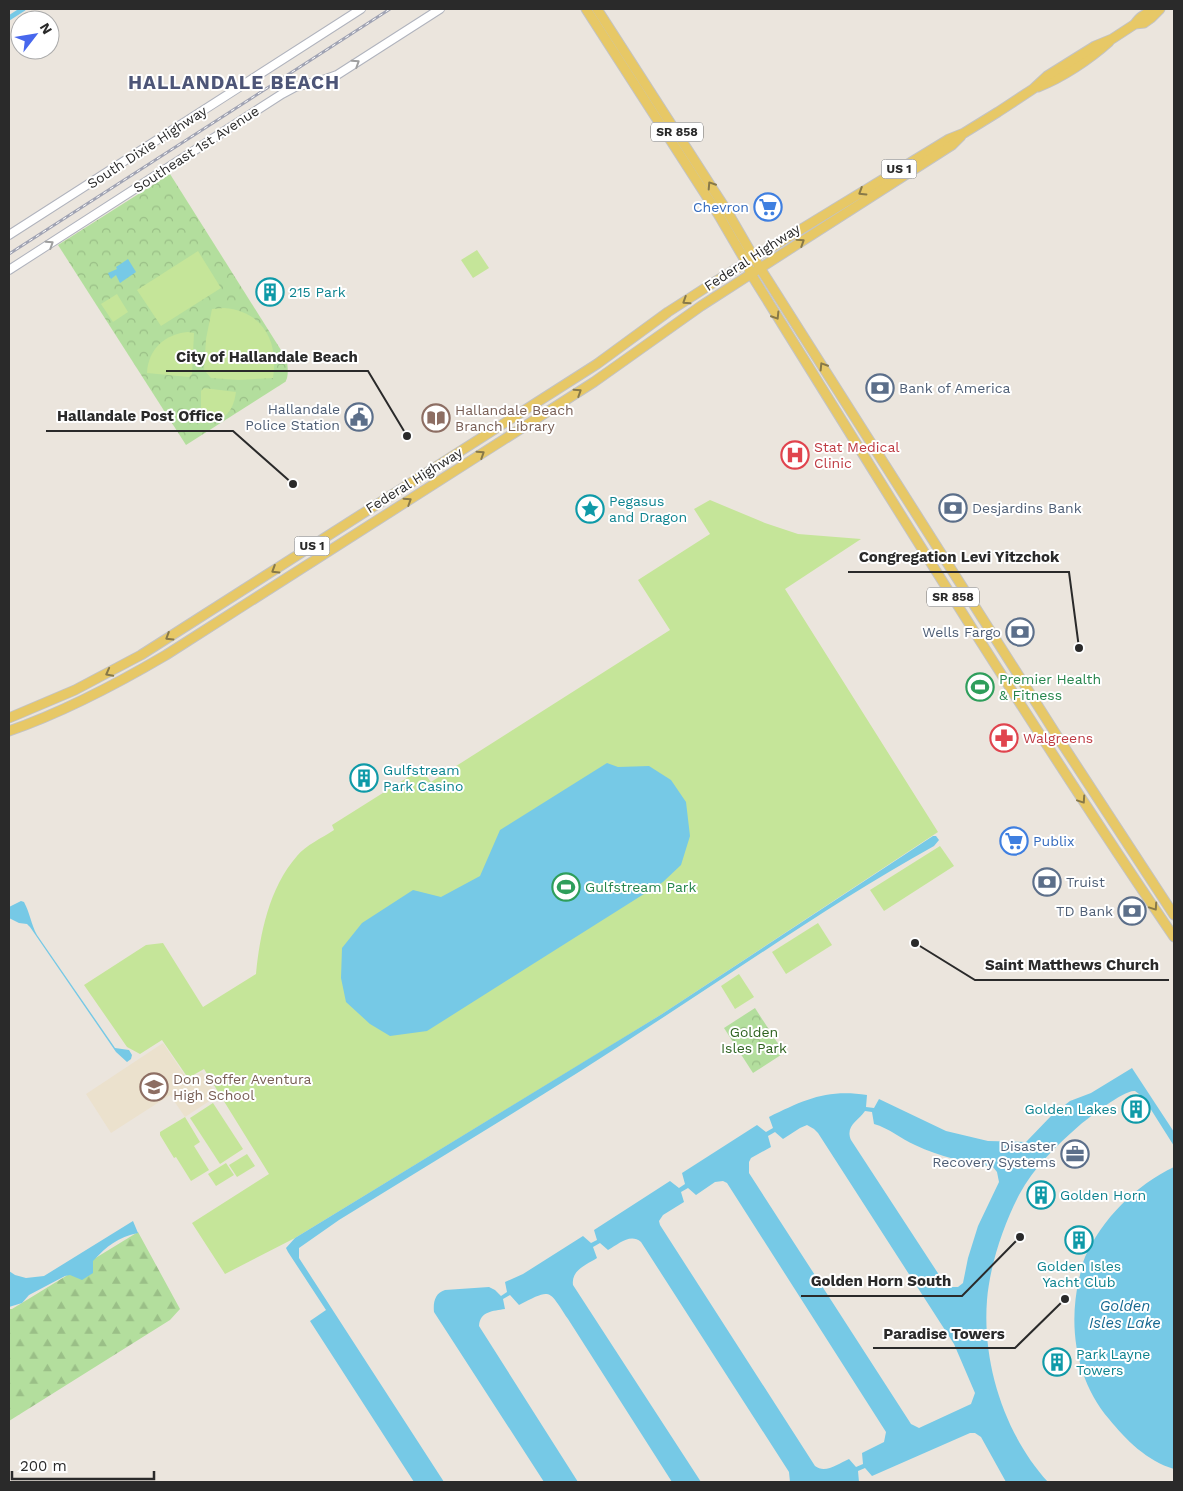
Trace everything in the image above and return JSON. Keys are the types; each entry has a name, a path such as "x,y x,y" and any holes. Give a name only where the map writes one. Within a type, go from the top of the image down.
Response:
{"main road":[{"name":"South Dixie Highway","path":"9,236 361,9"},
{"name":"Southeast 1st Avenue","path":"9,270 282,94 295,87 337,75 440,9"},
{"name":"SR 858","path":"586,9 718,214 750,260 760,268 1014,669 1174,915"},
{"path":"591,9 606,30 612,31"},
{"name":"SR 858","path":"597,9 727,211 750,260 751,274 1055,759 1174,937"},
{"name":"Federal Highway","path":"10,718 57,698 141,655 598,364 668,312 948,139 964,133 1033,89 1050,83 1098,52 1112,39 1135,24 1139,17 1148,12 1158,10"},
{"path":"611,47 643,80"},
{"path":"635,86 656,101"},
{"name":"Federal Highway","path":"16,729 112,686 166,655 594,382 680,319 952,145 964,133"},
{"path":"383,516 386,506 401,490"},
{"path":"360,531 373,516 376,506"},
{"path":"979,638 988,639 1006,664 1014,669"},
{"path":"41,719 45,710 57,698"},
{"path":"16,729 32,717 36,708"},
{"path":"1118,853 1132,864 1144,869"}],"shaded area":[{"name":"Don Soffer Aventura High School","path":"163,1043 188,1080 202,1072 217,1096 185,1117 170,1095 111,1133 86,1094"}],"green space":[{"path":"170,174 286,358 288,367 285,382 186,445 58,245"},
{"path":"477,250 489,268 473,278 461,260"},
{"path":"198,251 221,288 161,326 137,290"},
{"path":"117,294 128,312 113,322 101,304"},
{"path":"212,309 238,310 249,315 265,331 273,352 273,378 239,380 211,378 204,370 206,339"},
{"path":"188,332 194,333 192,374 189,377 147,373 148,364 159,344 172,336"},
{"path":"204,388 236,392 232,406 221,419 201,423 201,391"},
{"name":"Gulfstream Park","path":"710,500 765,523 798,534 861,539 785,589 938,832 662,1014 295,1238 225,1274 192,1223 269,1174 204,1069 188,1078 162,1040 140,1054 127,1047 84,985 146,945 163,943 203,1007 256,974 267,912 279,882 301,852 334,830 332,825 421,769 431,782 670,630 638,580 710,534 694,509"},
{"path":"940,846 954,866 884,911 870,890"},
{"path":"818,923 832,945 786,974 772,952"},
{"path":"739,974 754,997 735,1009 721,986"},
{"name":"Golden Isles Park","path":"755,1008 784,1053 753,1073 724,1028"},
{"path":"213,1103 243,1149 220,1164 190,1118"},
{"path":"185,1117 200,1142 194,1146 209,1170 191,1181 160,1135 160,1132"},
{"path":"247,1154 255,1166 237,1177 229,1165"},
{"path":"226,1163 234,1175 216,1186 208,1174"},
{"path":"138,1232 180,1309 170,1320 9,1421 9,1309 12,1309"}],"water":[{"path":"128,259 136,272 120,283 116,275 111,279 108,273 117,269 116,267"},
{"path":"607,763 618,767 649,766 671,780 686,802 690,836 681,865 663,882 427,1031 390,1036 370,1024 346,1002 341,978 342,948 362,923 413,890 441,897 480,876 500,830"},
{"path":"933,836 936,836 939,840 934,846 827,910 536,1099 339,1220 299,1248 299,1258 444,1482 414,1482 310,1321 326,1310 286,1248 295,1238 662,1014"},
{"path":"21,901 26,906 37,935 115,1048 129,1050 132,1055 131,1059 127,1062 116,1052 30,927 27,924 19,923 9,918 9,907"},
{"path":"1132,1068 1174,1132 1174,1146 1143,1097 1135,1091 1124,1094 1081,1124 1047,1157 1019,1195 1003,1233 994,1260 987,1300 988,1349 999,1397 1008,1421 1033,1463 1048,1482 1006,1482 981,1437 975,1433 970,1433 872,1476 865,1468 858,1471 859,1482 790,1482 789,1472 641,1242 629,1239 608,1250 600,1243 593,1247 597,1258 574,1275 573,1285 701,1482 672,1482 552,1297 544,1294 519,1305 510,1295 503,1299 505,1309 488,1313 482,1317 479,1326 578,1482 544,1482 434,1312 435,1298 445,1290 489,1287 501,1296 507,1292 505,1282 523,1274 583,1236 591,1243 597,1240 594,1230 670,1181 679,1188 685,1184 682,1173 757,1125 766,1132 773,1128 769,1117 816,1097 839,1094 867,1095 866,1107 874,1108 879,1099 946,1131 988,1141 1026,1142 1052,1115 1070,1101 1091,1093","holes":["865,1111 872,1112 874,1124 915,1145 944,1156 993,1167 997,1172 999,1182 978,1226 968,1258 963,1283 958,1287 948,1287 945,1284 851,1140 851,1127","807,1125 818,1133 954,1344 975,1393 971,1404 919,1428 911,1424 749,1173 751,1158 771,1147 768,1136 775,1132 783,1139","723,1181 727,1183 886,1432 884,1442 862,1453 863,1464 856,1467 849,1459 827,1469 815,1466 660,1225 659,1221 663,1215 684,1202 681,1192 688,1188 696,1195 715,1182"]},
{"name":"Golden Isles Lake","path":"1174,1167 1174,1469 1155,1461 1138,1449 1116,1427 1098,1404 1082,1370 1077,1352 1074,1316 1083,1262 1101,1229 1134,1193 1146,1183"},
{"path":"133,1221 138,1233 113,1243 103,1251 93,1261 93,1273 82,1280 70,1275 65,1276 29,1295 22,1303 9,1307 9,1271 26,1278 44,1276"}],"waterway":[{"path":"9,18 23,9"}],"railway":[{"path":"9,254 390,9"}],"place":[{"name":"Chevron","path":"768,207"},
{"name":"215 Park","path":"270,292"},
{"name":"Bank of America","path":"880,388"},
{"name":"Hallandale Police Station","path":"359,417"},
{"name":"Hallandale Beach Branch Library","path":"436,418"},
{"name":"City of Hallandale Beach","path":"407,436"},
{"name":"Stat Medical Clinic","path":"795,455"},
{"name":"Hallandale Post Office","path":"293,484"},
{"name":"Desjardins Bank","path":"953,508"},
{"name":"Pegasus and Dragon","path":"590,509"},
{"name":"Wells Fargo","path":"1020,632"},
{"name":"Congregation Levi Yitzchok","path":"1079,648"},
{"name":"Premier Health & Fitness","path":"980,687"},
{"name":"Walgreens","path":"1004,738"},
{"name":"Gulfstream Park Casino","path":"364,778"},
{"name":"Publix","path":"1014,841"},
{"name":"Truist","path":"1047,882"},
{"name":"Gulfstream Park","path":"566,887"},
{"name":"TD Bank","path":"1132,911"},
{"name":"Saint Matthews Church","path":"915,943"},
{"name":"Don Soffer Aventura High School","path":"154,1087"},
{"name":"Golden Lakes","path":"1136,1109"},
{"name":"Disaster Recovery Systems","path":"1075,1154"},
{"name":"Golden Horn","path":"1041,1195"},
{"name":"Golden Horn South","path":"1020,1237"},
{"name":"Golden Isles Yacht Club","path":"1079,1240"},
{"name":"Paradise Towers","path":"1065,1299"},
{"name":"Park Layne Towers","path":"1057,1362"}],"district":[{"name":"HALLANDALE BEACH","path":"234,82"}]}
